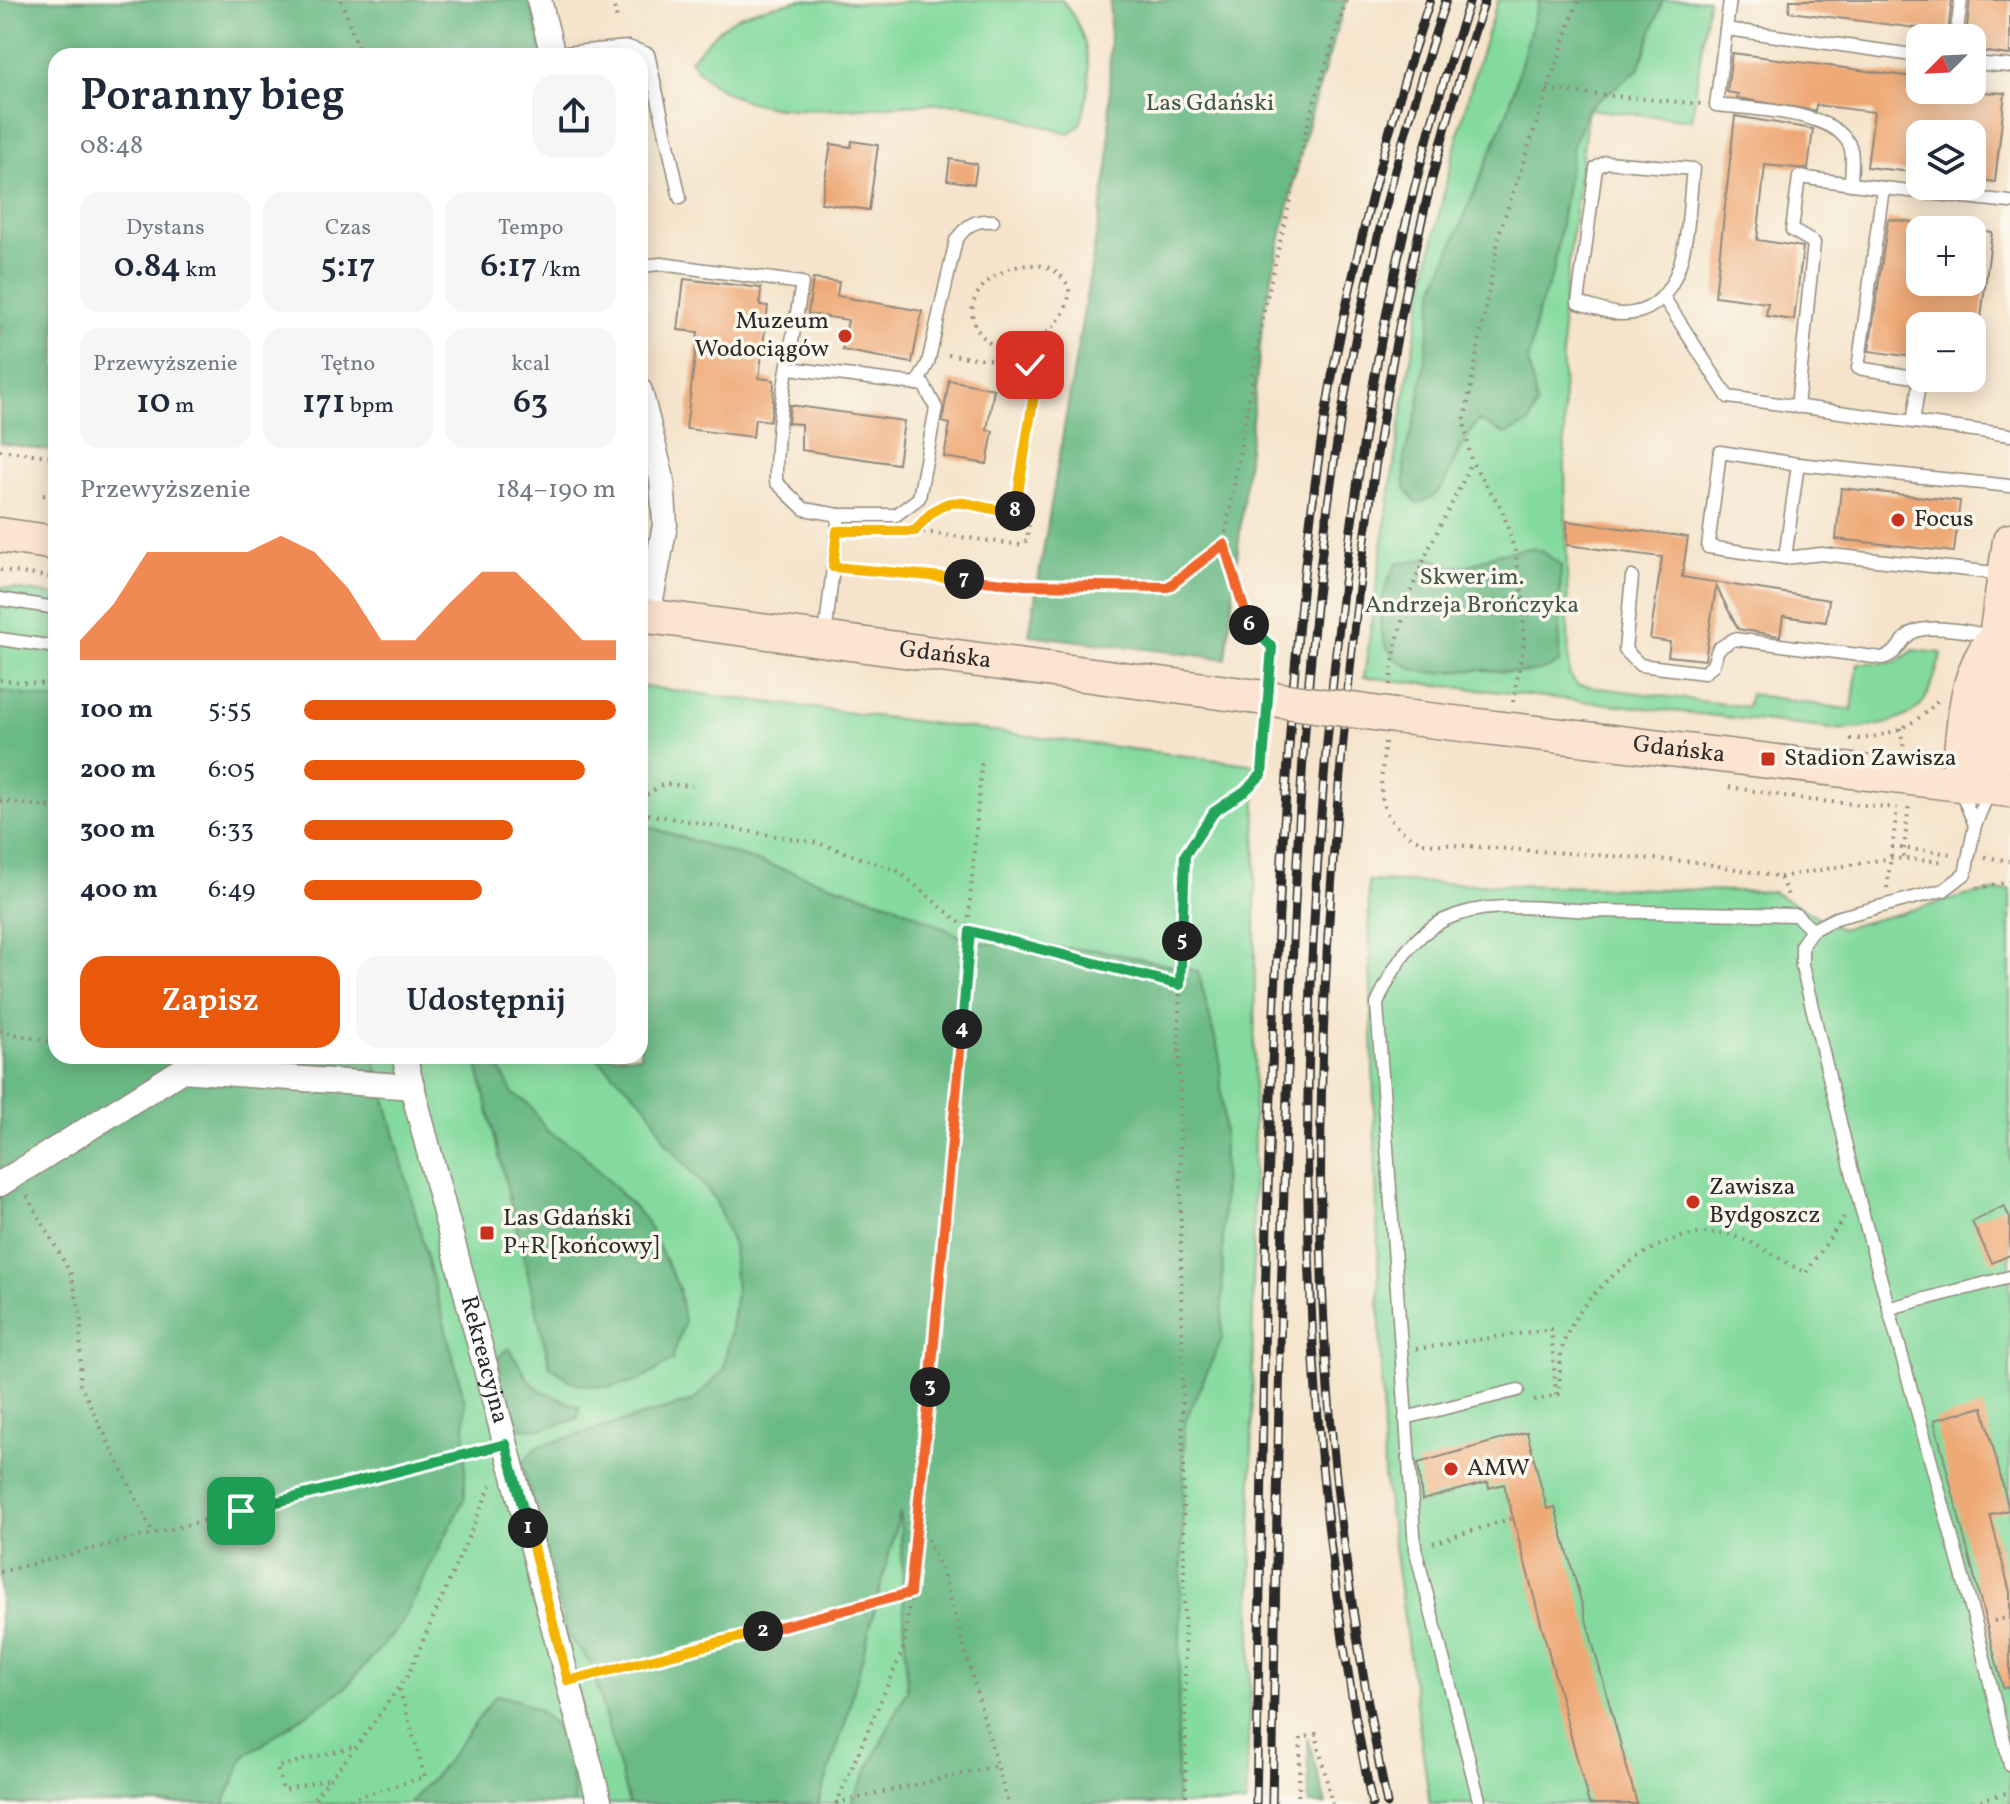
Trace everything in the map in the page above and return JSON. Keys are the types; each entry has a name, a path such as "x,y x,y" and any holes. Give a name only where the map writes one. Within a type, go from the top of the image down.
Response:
{"main road":[{"path":"0,535 48,542"},
{"path":"2001,788 2001,691 2010,541"},
{"name":"Gdańska","path":"648,616 825,640 1260,687 1395,716 2001,788"},
{"path":"1958,783 1975,671 1983,651 2003,637"}],"street":[{"path":"539,0 551,48"},
{"path":"648,423 662,479 665,525 648,598"},
{"name":"Rekreacyjna","path":"406,1064 600,1804"},
{"path":"7,1178 182,1070 413,1087"}],"lane":[{"path":"1730,0 1716,105 1800,116 1835,128 1850,147 1851,184"},
{"path":"1958,24 1961,0"},
{"path":"1726,29 1906,54"},
{"path":"648,54 680,198"},
{"path":"1986,64 2010,66"},
{"path":"1606,162 1693,169 1679,270 1664,298 1642,311 1619,314 1578,303 1596,168 1606,162"},
{"path":"1797,407 1814,243 1792,230 1799,177 2010,202"},
{"path":"1883,188 1858,368 1920,378 1913,422"},
{"path":"917,384 930,353 956,240 965,227 982,220 993,221"},
{"path":"648,265 661,264 802,283 776,449 776,482 804,509 839,515 896,515 919,498 936,408 924,385 789,368"},
{"path":"1664,298 1728,397 2010,435"},
{"path":"2006,574 1822,554 1785,558 1708,547 1720,452 1798,464 2010,486"},
{"path":"1785,558 1798,464"},
{"path":"825,640 839,515"},
{"path":"1632,577 1625,650 1640,665 1704,673 1713,665 1718,649 1734,639 1882,658 1894,655 1910,634 1924,629 2003,637"},
{"path":"0,599 48,607"},
{"path":"0,639 48,646"},
{"path":"1958,783 1975,825"},
{"path":"2001,788 1975,825 1965,874 1944,890 1836,918 1812,930 1802,944 1802,966 1858,1198 1890,1308 2010,1765"},
{"path":"1480,1804 1415,1548 1377,1004 1388,976 1405,952 1443,920 1475,910 1523,907 1796,915 1812,930"},
{"path":"1890,1308 2010,1277"},
{"path":"1405,1418 1518,1390"}],"path":[{"path":"341,0 358,48"},
{"path":"612,0 617,19"},
{"path":"1260,687 1272,647 1249,626 1224,544 1264,310 1307,127 1346,0"},
{"path":"1513,702 1524,642 1523,598 1516,555 1502,509 1471,461 1464,423 1500,231 1578,0"},
{"path":"1547,90 1716,105"},
{"path":"1029,265 1052,270 1069,288 1067,308 1039,337 1012,351 994,345 976,325 973,312 978,292 996,273 1012,268 1029,265"},
{"path":"1012,351 1012,361"},
{"path":"915,531 930,510 953,501 1015,512 1036,382 1030,365 930,353"},
{"path":"0,450 48,456"},
{"path":"43,495 48,496"},
{"path":"899,531 1021,545 1027,540 1029,521 1016,505"},
{"path":"833,567 1025,585 1168,587 1224,544"},
{"path":"0,570 48,577"},
{"path":"0,680 48,684"},
{"path":"1886,734 1924,717"},
{"path":"1186,1804 1180,985 1185,855 1214,812 1245,791 1262,774 1266,726"},
{"path":"836,1804 904,1647 918,1522 970,931 982,758"},
{"path":"648,794 663,784 692,786"},
{"path":"0,801 48,807"},
{"path":"1903,857 1909,803"},
{"path":"1885,906 1897,808"},
{"path":"648,814 818,843 898,871 970,931 1180,985"},
{"path":"1892,847 1949,854"},
{"path":"1780,877 1891,858 1946,862"},
{"path":"1990,858 2010,861"},
{"path":"0,1031 48,1041"},
{"path":"7,1178 71,1274 81,1317 80,1384 153,1533"},
{"path":"1532,1402 1559,1394 1563,1345 1586,1302 1613,1273 1654,1248 1694,1236 1729,1234 1806,1273 1838,1226"},
{"path":"1403,1351 1551,1329 1556,1394"},
{"path":"0,1572 506,1444"},
{"path":"309,1804 357,1746 399,1687 474,1528 506,1444"},
{"path":"1415,1548 1513,1518"},
{"path":"918,1522 943,1573 1008,1804"},
{"path":"568,1681 910,1593"},
{"path":"334,1804 425,1777 399,1687"},
{"path":"1298,1804 1301,1738 1316,1734 1332,1804"},
{"path":"329,1779 283,1790 277,1767 357,1746"},
{"path":"836,1804 997,1766"},
{"path":"1965,1804 2010,1792"},
{"path":"360,1797 362,1804"}],"green space":[{"path":"0,0 530,0 542,48 48,48 48,451 0,443"},
{"path":"801,0 890,4 914,0 1062,0 1080,29 1088,60 1088,92 1080,125 1070,133 957,104 813,110 777,107 743,100 714,85 690,60 717,32 738,17"},
{"name":"Las Gdański","path":"1110,0 1346,0 1307,127 1264,310 1226,659 1029,635 1109,161"},
{"name":"Skwer im. Andrzeja Brończyka","path":"1498,0 1708,0 1692,120 1588,109 1562,317 1569,674 1577,685 1747,707 1750,694 1852,710 1858,663 1895,663 1914,650 1942,653 1927,696 1907,716 1870,727 1834,729 1364,677 1415,335 1450,166"},
{"path":"1539,0 1663,0 1639,69 1588,108 1573,145 1554,270 1537,315 1528,363 1537,404 1529,424 1505,434 1478,420 1440,490 1417,504 1405,488 1404,457 1418,409 1435,287 1508,110"},
{"path":"1529,548 1542,551 1561,565 1559,663 1531,672 1474,670 1432,673 1406,666 1393,656 1385,643 1381,612 1389,578 1397,563 1431,558 1450,567 1471,565 1495,554"},
{"path":"0,587 48,594 48,1064 648,1064 648,687 1256,765 1251,1645 1246,1804 0,1804"},
{"path":"0,691 48,699 48,1064 376,1064 465,1402 465,1497 402,1623 345,1688 244,1757 224,1804 0,1804"},
{"path":"648,827 893,904 975,943 1099,950 1198,971 1219,1054 1224,1129 1222,1339 1185,1421 1176,1804 851,1804 907,1690 900,1512 845,1724 818,1804 629,1804 590,1662 568,1636 522,1463 537,1447 693,1401 723,1371 736,1292 733,1246 715,1199 666,1142 647,1106 603,1064 648,1064"},
{"name":"Zawisza Bydgoszcz","path":"1368,881 1773,892 1840,929 1969,895 2010,890 2010,1804 1430,1804 1384,1475"},
{"path":"477,1064 497,1064 514,1095 528,1103 547,1131 578,1149 645,1219 679,1288 684,1323 672,1360 641,1380 611,1387 574,1383 550,1366"},
{"path":"509,1348 530,1382 540,1390 579,1407 578,1417 559,1425 529,1429 511,1419 502,1402 495,1374 496,1361"},
{"path":"496,1695 535,1708 558,1732 570,1764 575,1804 408,1804 443,1766"},
{"path":"1308,1738 1326,1804 1309,1804"}],"building":[{"path":"1790,0 1952,0 1949,24 1906,24 1906,27 1789,12"},
{"path":"1970,0 2010,0 2010,55 1986,52 1986,24 1967,24"},
{"path":"1732,53 1906,76 1906,104 1986,104 1986,92 2005,93 1995,182 1986,181 1986,120 1906,120 1906,171 1867,167 1874,112 1816,105 1815,111 1737,98 1738,94 1727,92"},
{"path":"1735,116 1813,129 1808,169 1765,165 1757,240 1803,247 1794,320 1766,316 1768,303 1715,296"},
{"path":"852,141 878,145 869,210 821,203 831,144 851,147"},
{"path":"950,159 977,164 974,184 947,180"},
{"path":"1888,219 1906,221 1906,296 1984,296 1982,312 1906,312 1906,356 1869,351"},
{"path":"1986,231 1992,232 1986,279"},
{"path":"684,279 761,288 760,305 768,306 759,378 774,380 773,403 770,421 755,419 753,437 686,429 698,332 678,330"},
{"path":"813,279 839,282 837,296 922,311 912,363 842,350 848,320 808,314"},
{"path":"949,380 994,389 987,430 993,431 987,464 944,457 950,424 942,422"},
{"path":"790,405 904,421 898,464 801,450 801,424 788,423"},
{"name":"Focus","path":"1841,488 1960,501 1954,552 1836,539"},
{"path":"1567,521 1688,537 1682,577 1829,600 1826,622 1783,616 1780,636 1738,629 1716,586 1705,660 1668,656 1670,642 1650,639 1662,557 1567,545"},
{"path":"2004,1206 2010,1218 2010,1255 1992,1263 1972,1222"},
{"path":"1983,1407 2009,1510 1990,1515 2010,1592 2010,1687 2003,1688 1934,1420"},
{"path":"1527,1432 1547,1509 1555,1507 1637,1804 1589,1804 1504,1484 1489,1488 1488,1482 1422,1500 1418,1463"}],"railway":[{"path":"1256,1804 1272,1076 1284,822 1302,595 1321,445 1342,324 1363,230 1430,0"},
{"path":"1272,1804 1286,1116 1297,861 1314,624 1333,467 1365,291 1402,145 1446,0"},
{"path":"1372,1804 1347,1666 1328,1528 1316,1391 1309,1254 1311,979 1331,700 1365,434 1398,258 1419,171 1470,0"},
{"path":"1387,1804 1345,1555 1326,1367 1321,1155 1328,932 1355,619 1379,439 1394,350 1433,174 1485,0"}],"place":[{"name":"Muzeum Wodociągów","path":"845,336"},
{"name":"Focus","path":"1898,520"},
{"name":"Stadion Zawisza","path":"1768,759"},
{"name":"Zawisza Bydgoszcz","path":"1693,1202"},
{"name":"Las Gdański P+R [końcowy]","path":"487,1233"},
{"name":"AMW","path":"1451,1469"}],"route":[{"path":"241,1511 506,1444 568,1681 910,1593 970,931 1180,985 1185,855 1214,812 1245,791 1262,774 1272,647 1249,626 1224,544 1168,587 1025,585 833,567 837,531 915,531 930,510 953,501 1015,512 1036,382 1030,365"}]}
